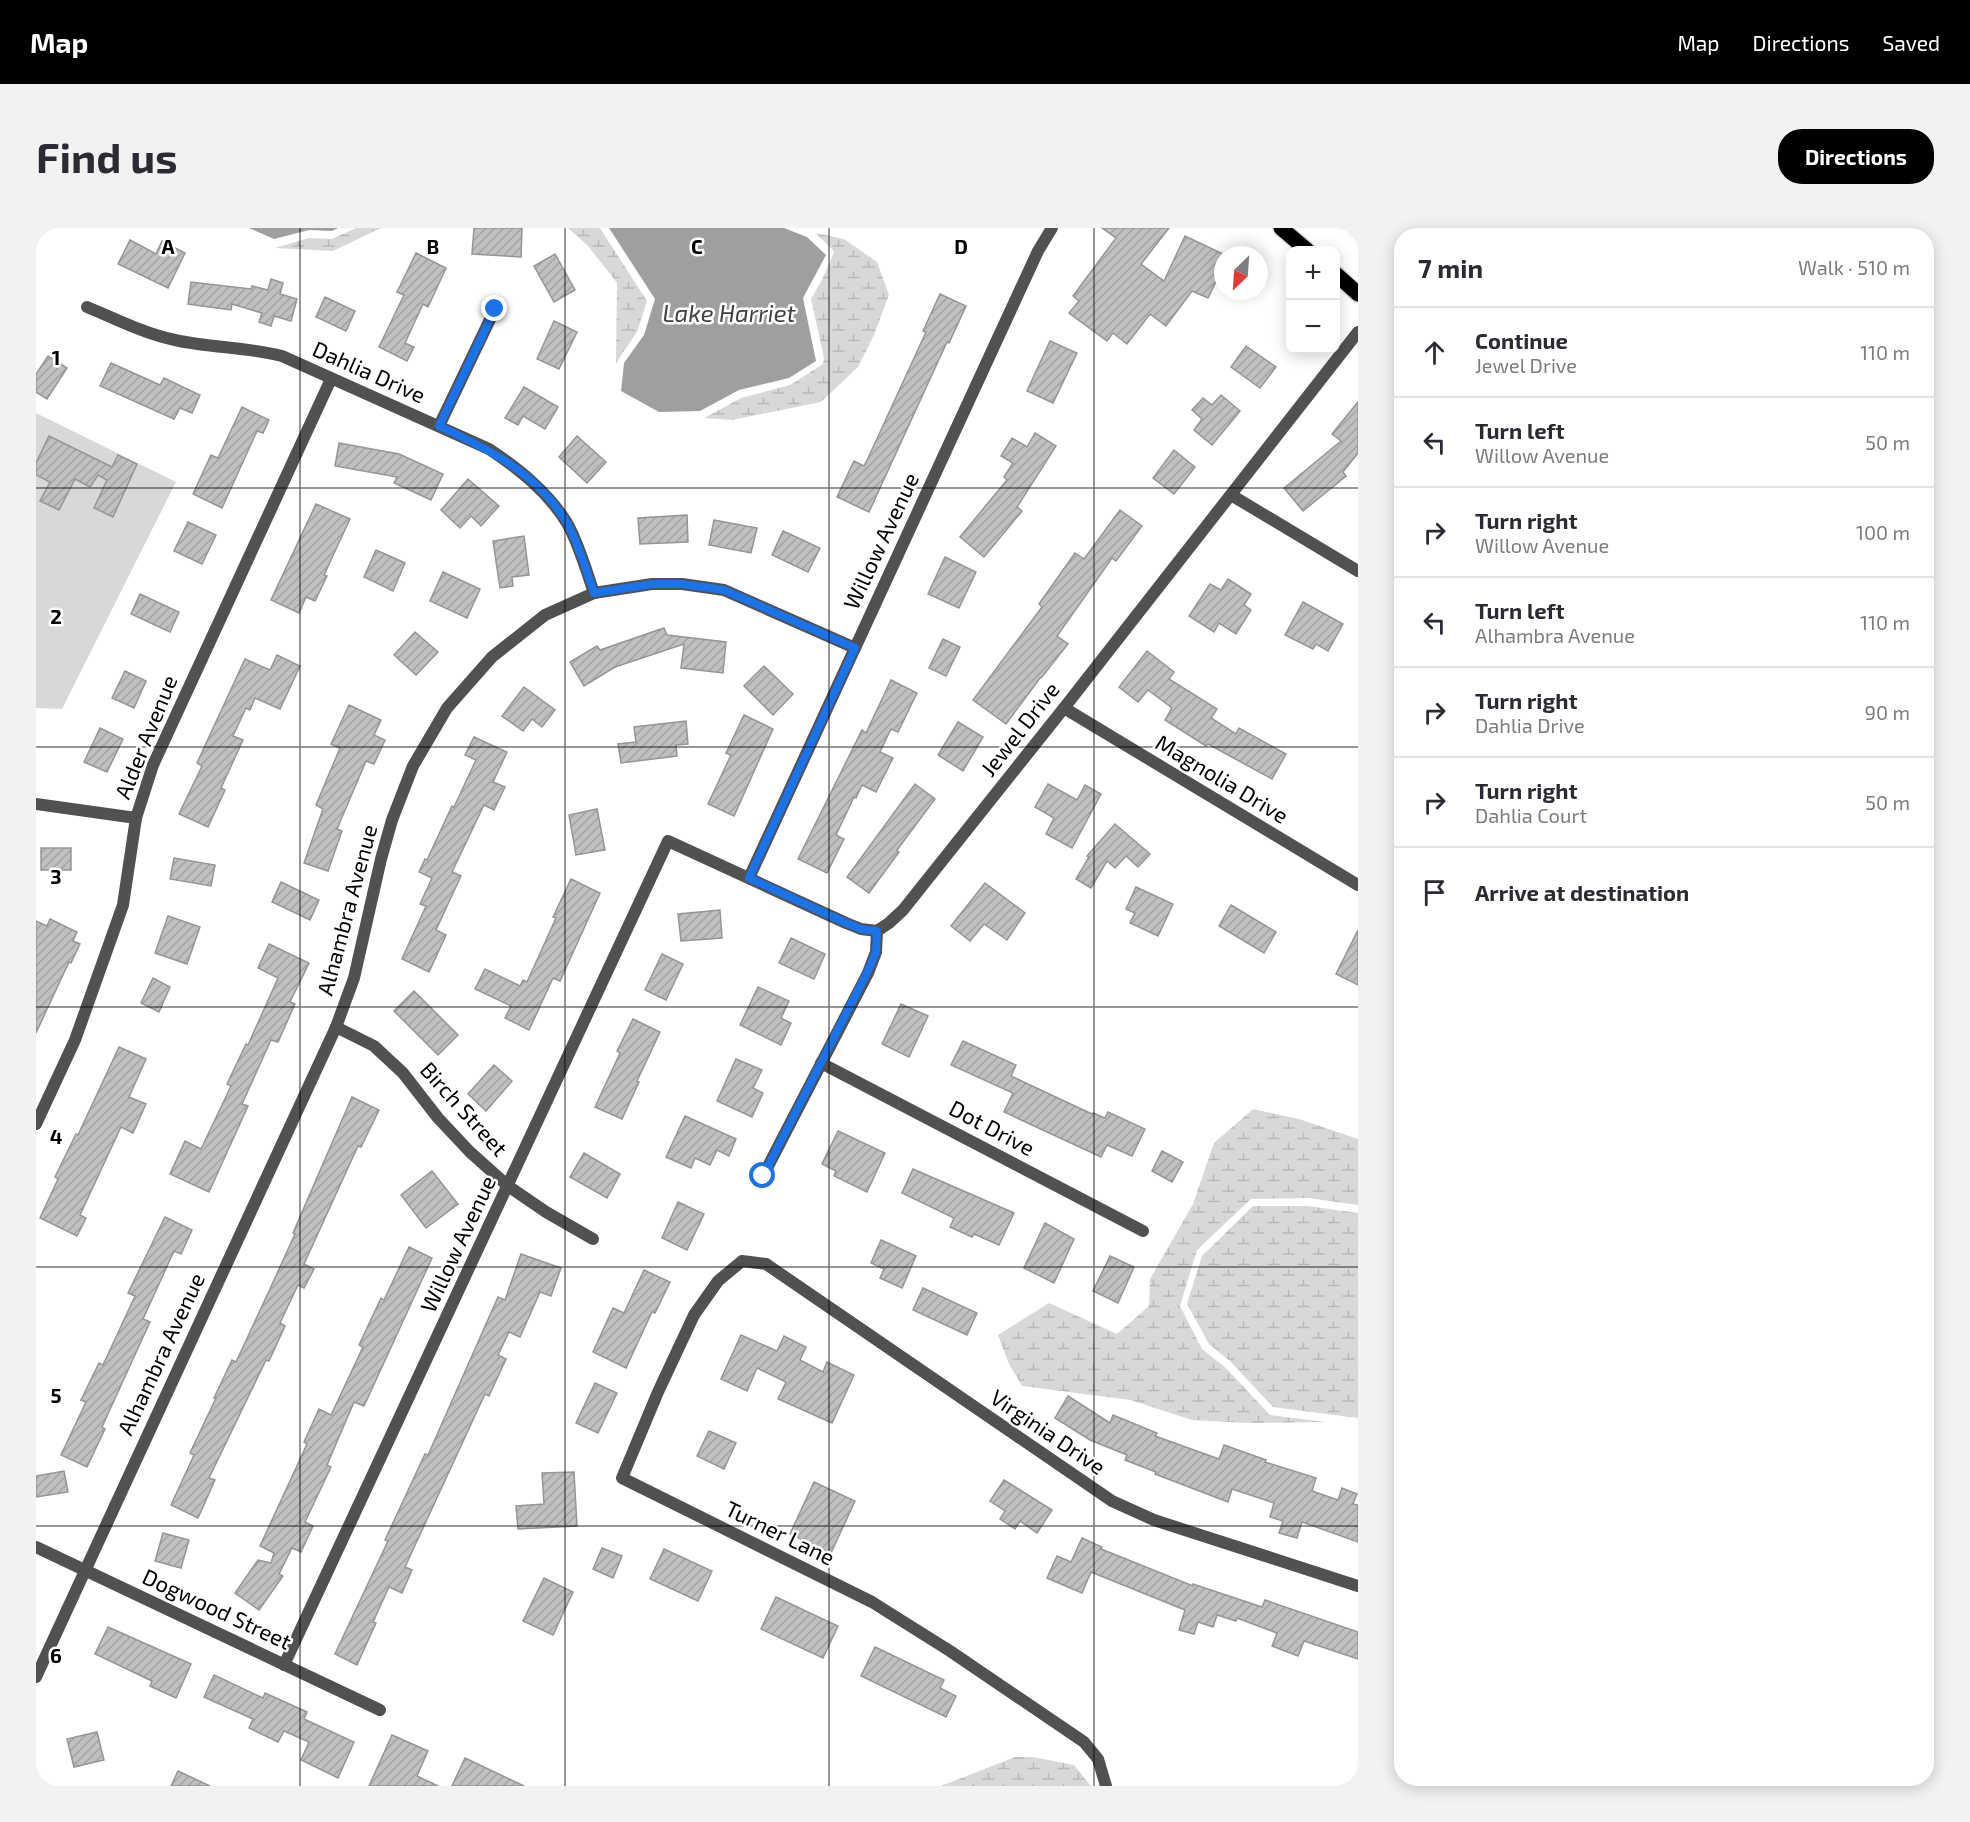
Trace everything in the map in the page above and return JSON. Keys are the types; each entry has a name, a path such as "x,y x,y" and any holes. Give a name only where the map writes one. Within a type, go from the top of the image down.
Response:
{"main road":[{"path":"1281,228 1302,246"},
{"path":"1340,278 1358,294"}],"street":[{"name":"Willow Avenue","path":"284,1665 668,841 749,878 1038,251 1052,228"},
{"name":"Dahlia Drive","path":"87,307 174,340 259,350 282,356 489,449 518,468 546,496 567,523 594,593"},
{"path":"439,426 495,309"},
{"name":"Jewel Drive","path":"877,931 903,910 1358,332"},
{"name":"Alder Avenue","path":"36,1124 75,1041 123,905 136,818 153,765 331,379"},
{"path":"1231,495 1358,571"},
{"name":"Alhambra Avenue","path":"36,1677 336,1027 354,978 392,820 413,766 447,708 492,657 545,615 594,593 652,584 682,584 724,590 855,648"},
{"name":"Magnolia Drive","path":"1064,708 1358,885"},
{"path":"36,804 136,818"},
{"path":"749,878 846,923 861,929 877,931 876,952 867,973 763,1176"},
{"name":"Birch Street","path":"336,1027 374,1046 403,1073 438,1118 470,1152 508,1186 592,1239"},
{"name":"Dot Drive","path":"821,1063 1143,1231"},
{"name":"Virginia Drive","path":"742,1261 766,1264 1112,1501 1154,1521 1358,1586"},
{"name":"Turner Lane","path":"742,1261 718,1281 694,1315 621,1478 872,1602 950,1651 1084,1742 1098,1759 1106,1786"},
{"name":"Dogwood Street","path":"36,1547 380,1710"}],"green space":[{"path":"356,228 381,228 333,251 275,248 309,238 332,239"},
{"path":"568,228 600,228 647,301 637,332 616,363 617,283 588,246"},
{"path":"815,233 844,239 877,262 889,295 874,335 858,367 821,402 732,420 704,418 741,398 790,385 823,364 824,358 811,299 834,252"},
{"path":"36,413 176,482 62,709 36,708"},
{"path":"1253,1109 1299,1119 1358,1139 1358,1205 1309,1198 1251,1199 1197,1250 1180,1306 1202,1349 1226,1368 1270,1415 1325,1422 1249,1423 1192,1420 1130,1400 1022,1386 1009,1364 998,1335 1049,1303 1117,1334 1149,1306 1150,1279 1193,1204 1214,1143"},
{"path":"1253,1206 1307,1206 1358,1213 1358,1418 1273,1407 1231,1362 1209,1344 1187,1304 1202,1256"},
{"path":"1015,1757 1033,1757 1074,1765 1091,1786 941,1786"}],"water":[{"path":"249,228 338,228 332,231 309,230 274,239"},
{"name":"Lake Harriet","path":"609,228 784,228 807,237 826,255 803,298 816,361 789,378 739,390 700,411 659,412 621,391 624,363 644,335 655,299"}],"building":[{"path":"474,228 522,228 521,257 472,254"},
{"path":"1102,228 1169,228 1141,264 1164,281 1185,236 1214,250 1214,286 1208,298 1192,291 1166,326 1150,314 1127,344 1113,333 1107,341 1069,313 1079,301 1073,296 1116,238"},
{"path":"130,240 156,254 162,241 185,253 168,288 118,264"},
{"path":"416,253 446,268 428,307 423,304 405,343 414,347 407,361 379,347 404,295 397,292"},
{"path":"555,254 575,290 554,302 534,266"},
{"path":"271,279 283,283 280,294 297,299 291,321 274,316 271,326 259,322 262,313 232,304 231,310 188,304 191,282 251,289 252,286 268,290"},
{"path":"940,294 966,306 949,343 947,342 869,512 837,497 854,461 864,466 926,332 923,331"},
{"path":"325,297 355,311 346,331 316,317"},
{"path":"554,321 577,332 559,369 537,359"},
{"path":"1050,341 1077,353 1053,403 1027,391"},
{"path":"1246,346 1276,367 1260,388 1231,367"},
{"path":"48,356 67,368 47,399 36,392 36,374"},
{"path":"111,363 160,385 164,378 200,395 192,413 180,408 174,419 100,386"},
{"path":"524,387 558,407 545,429 523,416 518,425 505,418"},
{"path":"1221,395 1240,411 1212,445 1194,430 1202,419 1192,410 1203,398 1212,405"},
{"path":"1358,402 1358,453 1343,472 1346,476 1303,511 1284,488 1341,441 1332,434"},
{"path":"242,407 269,420 263,433 257,431 222,508 193,494 211,455 218,458"},
{"path":"1035,433 1056,446 1017,507 1022,511 984,557 960,537 1007,480 1004,477 1013,463 1001,456 1012,438 1027,447"},
{"path":"49,436 112,467 118,455 137,464 113,517 94,508 107,480 98,475 90,487 75,479 59,510 40,501 50,482 36,475 36,463"},
{"path":"577,436 606,462 587,483 559,457"},
{"path":"339,443 399,454 443,474 431,500 394,483 397,477 335,466"},
{"path":"1174,450 1195,467 1174,494 1153,478"},
{"path":"468,479 499,506 481,526 471,516 460,528 441,510"},
{"path":"316,504 350,519 324,575 327,576 315,601 306,597 299,613 271,600"},
{"path":"1120,510 1142,526 1116,561 1112,558 1057,636 1068,644 1006,724 973,700 1042,607 1039,604 1075,553 1084,559"},
{"path":"687,515 688,542 640,544 638,518"},
{"path":"714,520 757,528 751,553 709,545"},
{"path":"188,522 216,535 202,564 174,551"},
{"path":"783,531 820,548 808,572 772,555"},
{"path":"524,536 529,575 512,577 513,586 500,588 493,541"},
{"path":"376,550 405,563 393,591 364,577"},
{"path":"945,557 976,572 959,608 928,594"},
{"path":"443,572 480,589 467,618 430,601"},
{"path":"1228,579 1251,594 1244,605 1251,610 1236,634 1219,623 1214,632 1189,616 1210,584 1221,590"},
{"path":"140,594 179,612 170,632 131,614"},
{"path":"1303,602 1343,624 1328,651 1316,644 1313,649 1285,635"},
{"path":"664,628 667,635 726,642 723,673 681,668 684,644 615,667 584,686 570,662 597,646 600,650"},
{"path":"415,632 438,652 416,675 394,655"},
{"path":"943,639 960,647 946,676 929,668"},
{"path":"1147,651 1174,672 1169,679 1217,709 1211,718 1236,734 1239,728 1286,754 1272,779 1208,744 1206,746 1165,720 1172,708 1148,690 1138,702 1119,687"},
{"path":"277,655 300,666 280,709 255,698 250,710 246,708 233,736 243,740 221,788 225,790 208,827 179,814 202,766 197,763 245,659 270,670"},
{"path":"764,666 793,694 773,715 744,686"},
{"path":"125,671 146,681 134,708 112,698"},
{"path":"891,680 917,693 898,732 891,729 880,752 893,758 876,792 862,785 856,798 854,797 836,835 844,839 827,873 798,859 862,730 866,733"},
{"path":"524,687 555,710 542,727 532,719 523,731 502,716"},
{"path":"349,705 381,720 374,735 385,740 374,764 366,761 337,829 342,831 328,871 304,863 323,809 316,805 340,748 331,744"},
{"path":"744,715 773,729 734,816 708,804 731,755 726,753"},
{"path":"686,721 688,744 676,745 677,756 621,763 618,744 636,742 634,727"},
{"path":"958,722 983,737 963,771 938,755"},
{"path":"100,728 123,739 107,772 84,762"},
{"path":"474,737 507,752 493,782 505,787 494,810 484,805 452,872 461,876 436,930 446,935 429,972 402,959 426,906 420,904 432,878 419,872 476,760 465,755"},
{"path":"915,784 935,799 869,893 847,877"},
{"path":"1048,784 1077,800 1085,785 1101,794 1072,848 1046,834 1054,818 1035,807"},
{"path":"597,809 605,850 576,855 569,815"},
{"path":"1115,824 1150,854 1138,867 1126,856 1115,868 1107,861 1091,888 1076,879 1089,857 1087,856"},
{"path":"41,848 71,848 71,870 41,870"},
{"path":"174,858 215,865 211,886 170,879"},
{"path":"571,879 600,893 560,981 553,978 529,1030 505,1018 511,1006 475,989 485,969 520,986 523,980 527,982"},
{"path":"281,882 319,900 310,920 272,902"},
{"path":"985,883 1025,913 1007,940 984,924 970,941 951,926"},
{"path":"1136,887 1173,904 1158,936 1130,923 1135,913 1126,909"},
{"path":"1231,905 1276,932 1264,953 1219,926"},
{"path":"720,910 722,938 681,941 678,914"},
{"path":"168,916 200,927 187,964 155,953"},
{"path":"50,919 77,932 73,941 80,944 71,963 69,962 36,1033 36,921 47,926"},
{"path":"1358,930 1358,985 1336,974"},
{"path":"791,938 825,954 814,979 779,963"},
{"path":"269,944 309,963 290,1002 295,1004 278,1042 271,1040 242,1104 248,1106 209,1192 170,1174 185,1141 201,1149 231,1086 227,1084 246,1044 248,1045 278,978 258,968"},
{"path":"662,954 683,964 666,1000 645,990"},
{"path":"153,978 170,987 159,1012 141,1003"},
{"path":"758,987 789,1001 781,1018 791,1023 781,1045 740,1025"},
{"path":"414,991 458,1035 438,1055 394,1011"},
{"path":"901,1004 928,1016 909,1057 882,1044"},
{"path":"633,1019 660,1032 622,1119 595,1107 620,1053 617,1051"},
{"path":"963,1041 1016,1065 1011,1076 1092,1114 1105,1118 1108,1112 1145,1129 1132,1156 1107,1145 1101,1157 1004,1112 1013,1093 951,1065"},
{"path":"119,1047 146,1059 129,1097 146,1104 133,1133 121,1127 80,1215 86,1218 77,1236 40,1218 58,1179 55,1177 76,1134 78,1135"},
{"path":"736,1059 762,1070 753,1088 763,1093 752,1117 717,1101"},
{"path":"494,1065 512,1081 486,1111 468,1094"},
{"path":"352,1097 379,1110 361,1147 358,1146 304,1264 314,1269 304,1288 298,1285 280,1323 285,1326 269,1361 266,1360 209,1478 215,1480 198,1518 171,1505 194,1455 190,1453 232,1360 236,1362 295,1234 293,1233"},
{"path":"685,1116 736,1139 729,1156 717,1150 710,1165 695,1158 691,1168 666,1157"},
{"path":"838,1131 885,1153 867,1192 834,1176 836,1171 822,1164"},
{"path":"1162,1151 1183,1162 1172,1182 1152,1171"},
{"path":"584,1153 620,1174 607,1198 570,1177"},
{"path":"913,1169 1014,1213 999,1245 974,1234 972,1237 950,1227 954,1218 902,1193"},
{"path":"432,1171 458,1204 426,1228 401,1195"},
{"path":"678,1202 704,1214 687,1250 662,1238"},
{"path":"165,1217 192,1230 181,1254 174,1251 143,1319 150,1322 102,1427 105,1429 87,1467 61,1455 86,1402 81,1400 99,1363 103,1365 135,1296 128,1293"},
{"path":"1045,1223 1074,1239 1054,1283 1024,1268"},
{"path":"881,1240 916,1256 902,1288 880,1278 884,1269 871,1263"},
{"path":"409,1247 432,1258 364,1406 354,1402 327,1465 331,1467 305,1522 313,1526 301,1552 292,1548 279,1574 283,1576 259,1610 235,1593 258,1560 271,1563 274,1553 260,1546 307,1444 304,1442 319,1409 331,1415 363,1347 359,1345 381,1298 384,1300"},
{"path":"521,1254 561,1268 551,1296 540,1292 520,1337 509,1332 498,1355 506,1359 489,1396 485,1394 405,1567 412,1570 402,1593 389,1587 357,1665 335,1654 388,1541 385,1540 425,1454 428,1455 498,1297 505,1300"},
{"path":"1110,1256 1134,1267 1118,1303 1093,1291"},
{"path":"644,1270 670,1282 655,1313 652,1312 626,1368 593,1352 613,1308 624,1313"},
{"path":"923,1288 977,1313 967,1335 913,1310"},
{"path":"741,1335 777,1351 784,1336 806,1347 800,1360 823,1372 827,1362 854,1375 832,1423 778,1399 786,1382 757,1368 747,1391 721,1379"},
{"path":"595,1383 617,1393 598,1433 576,1423"},
{"path":"1068,1396 1110,1423 1113,1415 1157,1433 1155,1436 1219,1459 1224,1445 1266,1460 1265,1462 1316,1478 1312,1491 1338,1500 1342,1488 1357,1494 1353,1504 1358,1505 1358,1542 1302,1522 1297,1538 1279,1533 1283,1521 1270,1517 1274,1503 1232,1489 1228,1502 1125,1460 1127,1455 1090,1440 1055,1418"},
{"path":"709,1431 736,1443 724,1469 697,1456"},
{"path":"64,1471 68,1492 36,1497 36,1476"},
{"path":"574,1472 577,1526 518,1529 516,1506 544,1504 542,1473"},
{"path":"1004,1480 1052,1510 1037,1533 1020,1521 1015,1529 1000,1519 1005,1511 990,1501"},
{"path":"814,1482 855,1501 831,1553 790,1534"},
{"path":"163,1533 189,1540 181,1568 155,1561"},
{"path":"1082,1538 1102,1547 1101,1549 1193,1586 1193,1584 1262,1607 1265,1600 1358,1632 1358,1659 1304,1641 1298,1656 1272,1646 1277,1633 1237,1618 1236,1621 1217,1615 1213,1627 1198,1622 1194,1634 1179,1630 1185,1610 1091,1572 1082,1593 1047,1578 1057,1556 1071,1562"},
{"path":"602,1548 622,1556 613,1578 593,1569"},
{"path":"664,1549 712,1571 698,1601 650,1579"},
{"path":"544,1578 573,1592 553,1635 523,1621"},
{"path":"776,1597 838,1626 823,1658 761,1629"},
{"path":"108,1627 191,1664 176,1698 150,1686 152,1681 95,1654"},
{"path":"875,1647 944,1680 940,1688 956,1696 946,1717 861,1676"},
{"path":"214,1675 263,1698 265,1693 307,1712 304,1719 354,1742 338,1778 301,1760 309,1742 284,1731 278,1742 249,1728 253,1719 204,1697"},
{"path":"97,1732 104,1760 74,1767 67,1739"},
{"path":"392,1735 428,1751 417,1776 438,1786 369,1786"},
{"path":"465,1758 524,1786 452,1786"},
{"path":"178,1771 210,1786 171,1786"}],"route":[{"path":"495,309 439,426 489,449 518,468 546,496 567,523 594,593 652,584 682,584 724,590 855,648 749,878 846,923 861,929 877,931 876,952 763,1176"}]}
